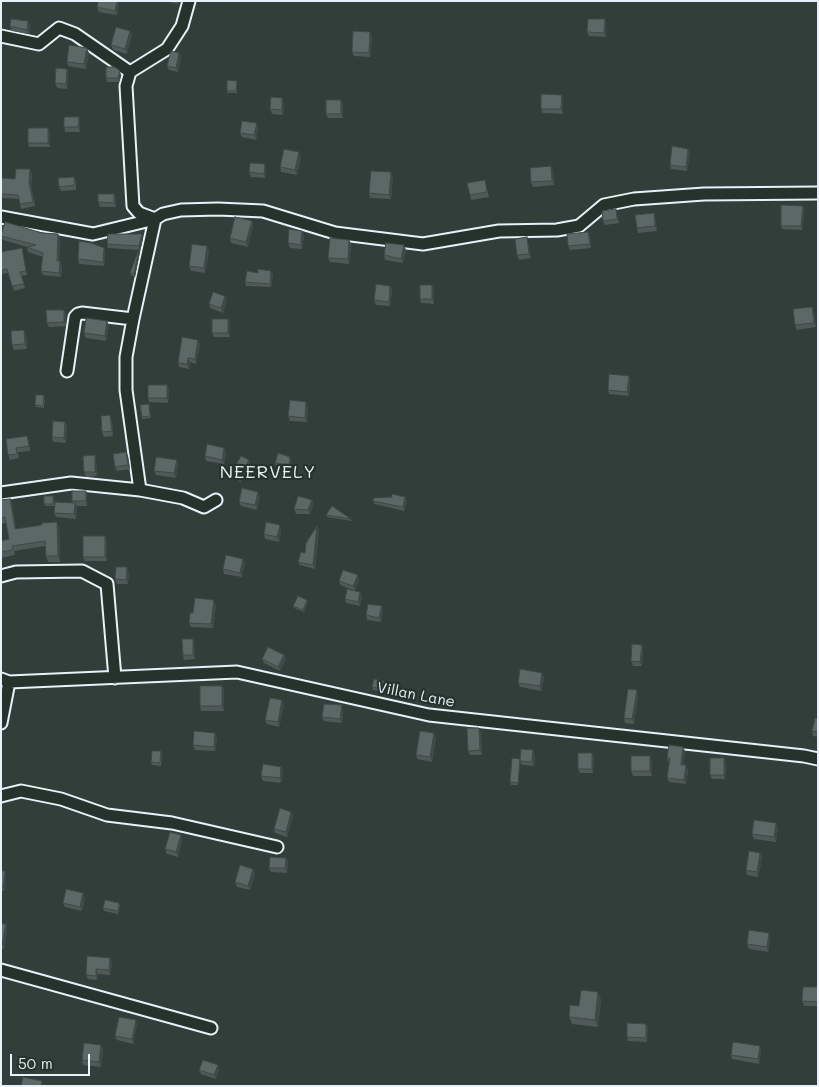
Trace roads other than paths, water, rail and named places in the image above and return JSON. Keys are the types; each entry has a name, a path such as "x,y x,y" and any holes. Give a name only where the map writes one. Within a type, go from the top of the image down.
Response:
{"street":[{"path":"155,219 138,213 134,206 126,86 130,72 166,48 182,26 189,1"},
{"path":"1,36 39,44 58,28 76,34 130,72"},
{"path":"1,217 93,234 155,219 163,214 181,210 262,211 335,233 423,244 500,230 557,230 579,226 604,205 634,199 704,194 818,193"},
{"path":"140,490 126,390 126,357 155,219"},
{"path":"67,371 75,317 78,314 133,319"},
{"path":"1,493 71,483 140,490 183,498 204,507 216,500"},
{"path":"1,576 16,572 82,571 108,584 115,678"},
{"name":"Villan Lane","path":"5,681 237,672 429,716 794,754 818,759"},
{"path":"1,723 5,681"},
{"path":"1,796 21,791 61,799 107,815 172,823 277,847"},
{"path":"1,970 211,1028"}],"district":[{"name":"NEERVELY","path":"268,472"}]}
